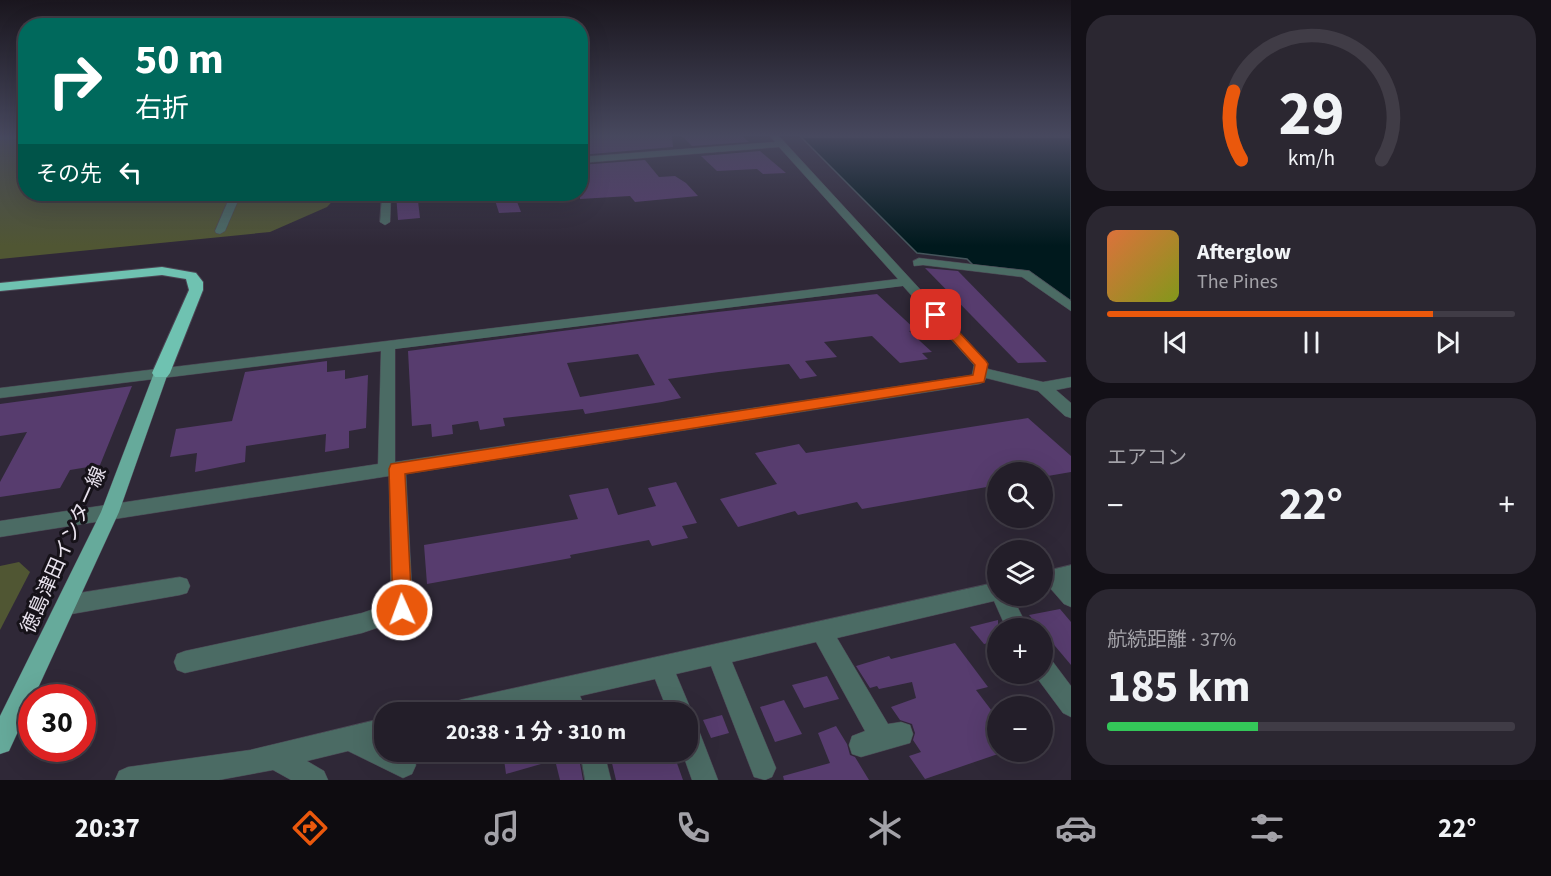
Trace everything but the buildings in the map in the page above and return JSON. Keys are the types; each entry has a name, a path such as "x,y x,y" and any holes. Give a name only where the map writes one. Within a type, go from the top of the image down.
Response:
{"highway":[{"path":"0,286 162,272 191,276 196,282 196,290 161,373"}],"main road":[{"name":"徳島津田インター線","path":"0,742 110,512 161,373"}],"street":[{"path":"0,529 979,379 982,372 981,364 806,172"},
{"path":"220,231 233,201"},
{"path":"385,222 386,201"},
{"path":"918,264 919,261 1025,274 1071,307"},
{"path":"0,393 906,282"},
{"path":"184,662 362,623 402,610 391,470 388,345"},
{"path":"982,372 1043,387 1071,382"},
{"path":"1043,387 1071,412"},
{"path":"1056,578 1071,597"},
{"path":"66,605 180,586"},
{"path":"506,702 987,593"},
{"path":"821,631 881,739"},
{"path":"718,655 763,768"},
{"path":"662,667 676,702"},
{"path":"1053,681 1071,705"},
{"path":"565,689 571,702"},
{"path":"128,780 250,763 374,732"},
{"path":"347,738 403,765"},
{"path":"274,756 315,780"},
{"path":"698,761 705,780"},
{"path":"594,762 598,780"}],"green space":[{"path":"0,172 18,172 18,201 333,201 327,207 270,232 0,259"},
{"path":"19,562 30,572 0,630 0,566"}],"shaded area":[{"path":"836,172 1071,172 1071,301 1029,271 973,265 967,259 917,253"}],"route":[{"path":"402,610 397,469 979,379 982,372 981,364 936,315"}]}
